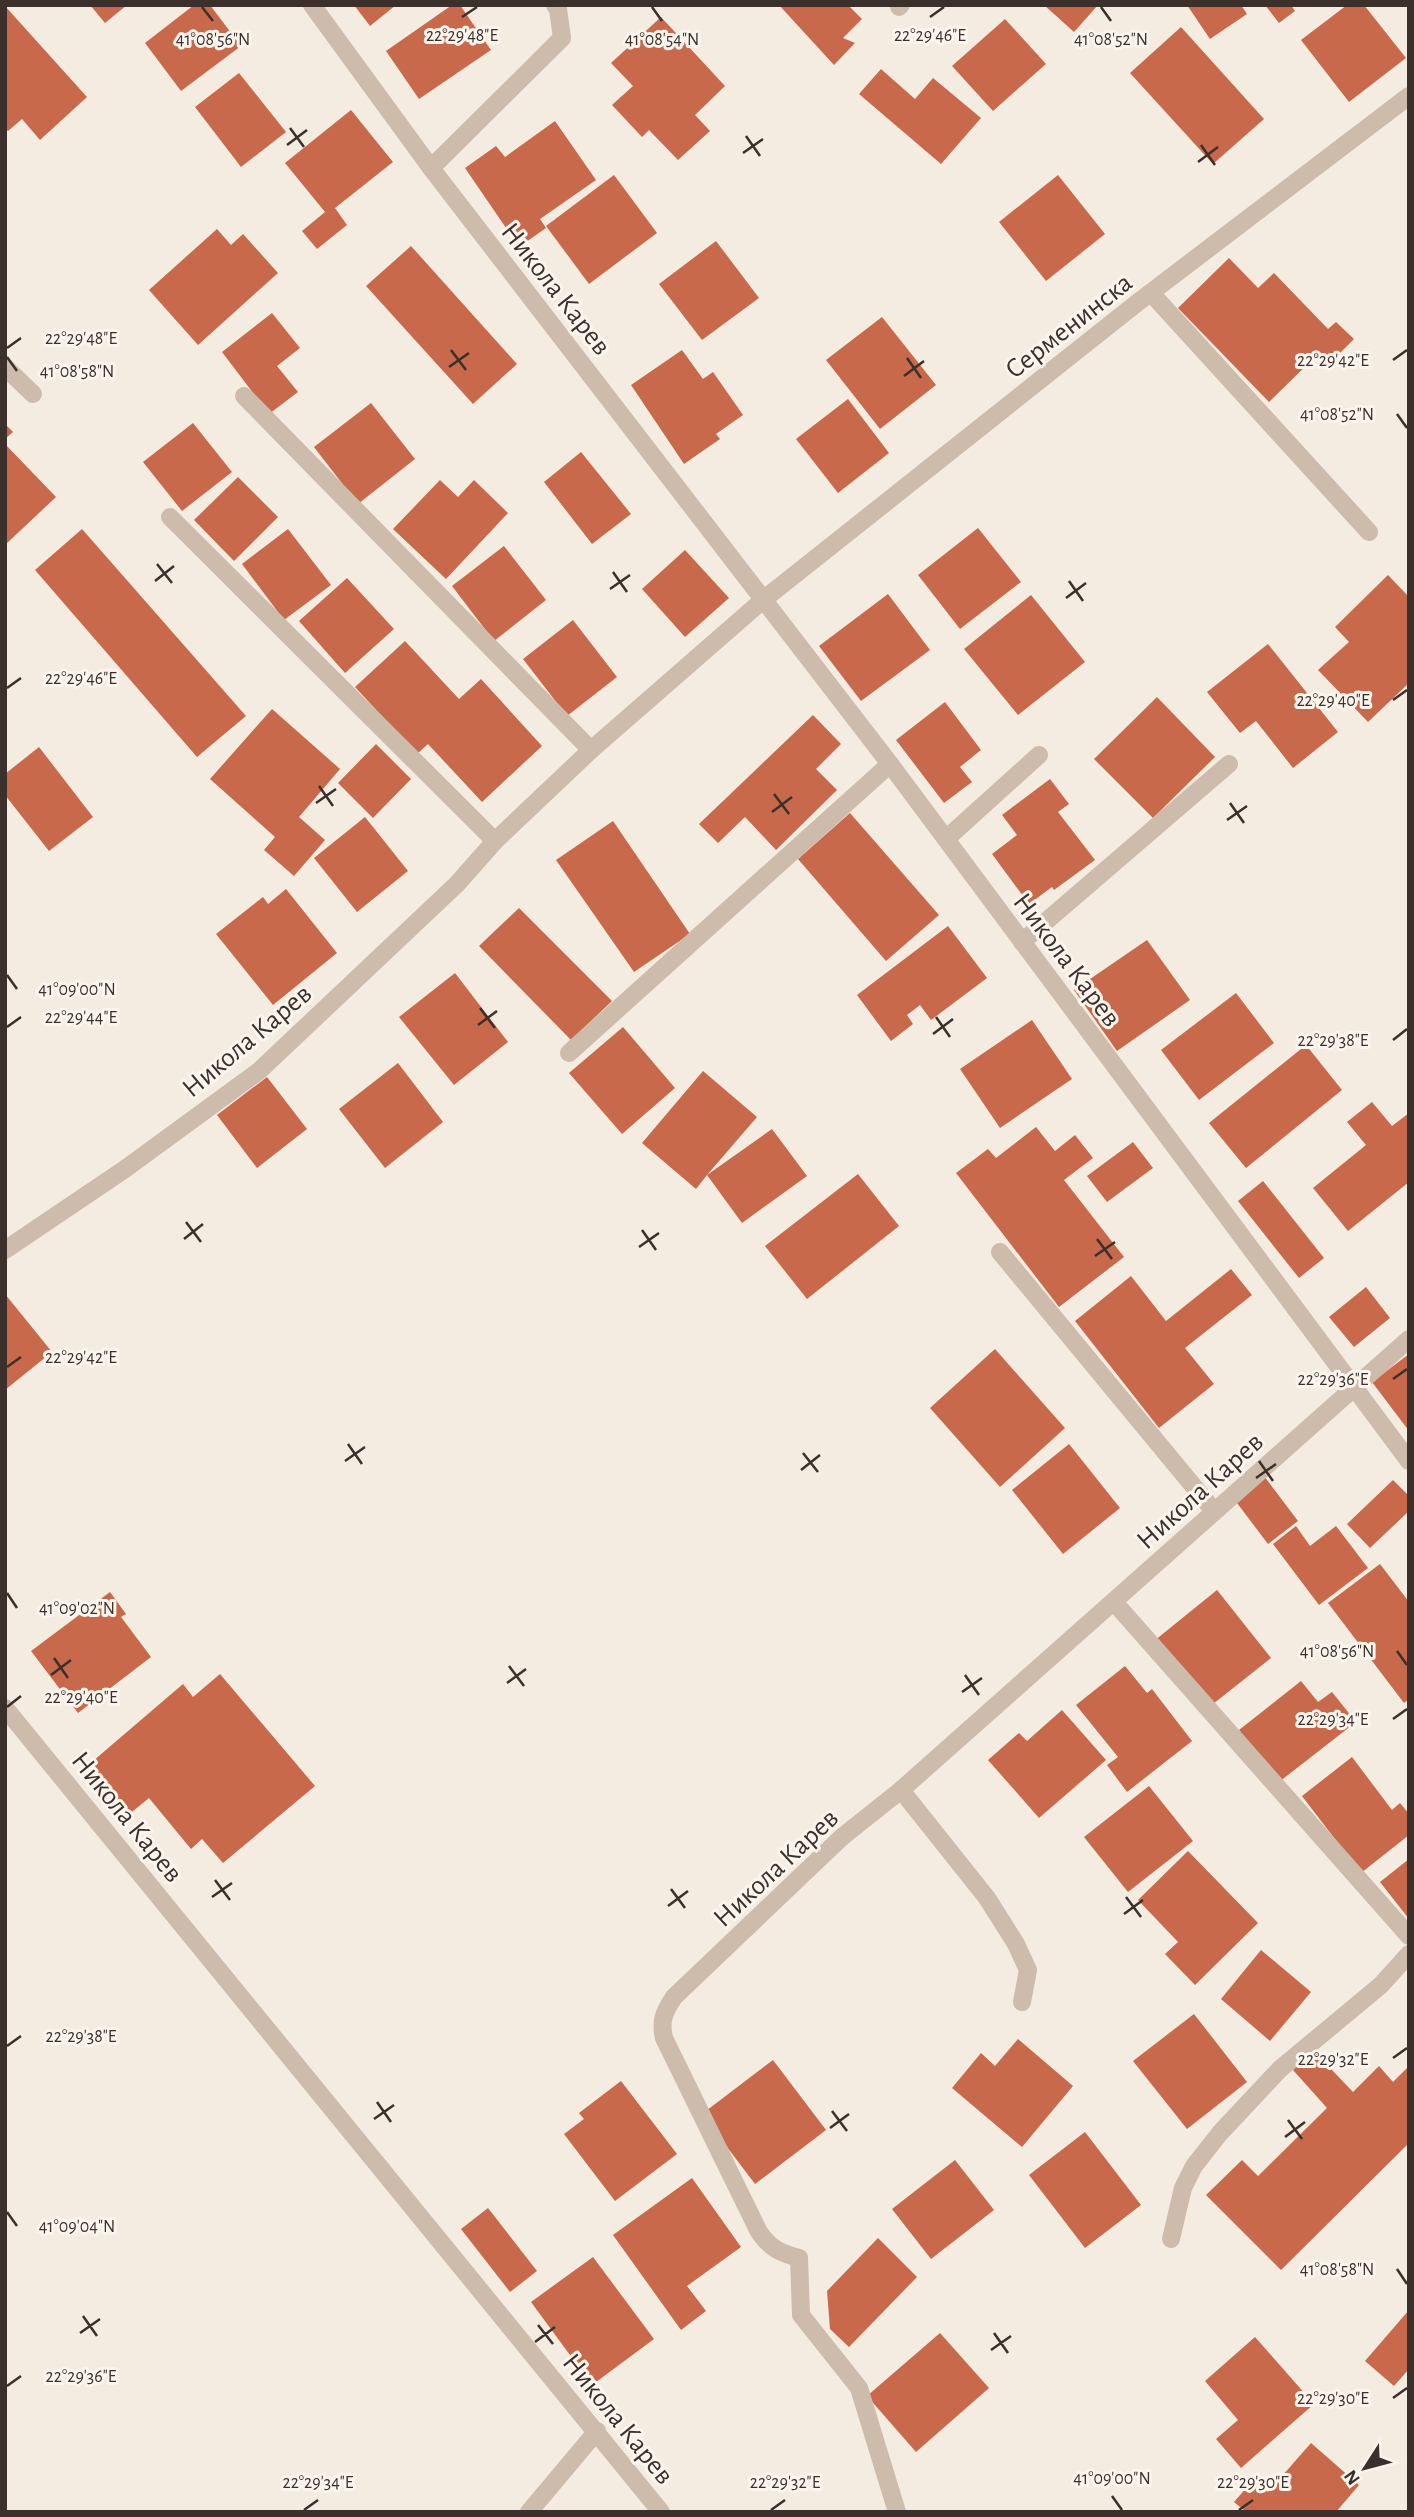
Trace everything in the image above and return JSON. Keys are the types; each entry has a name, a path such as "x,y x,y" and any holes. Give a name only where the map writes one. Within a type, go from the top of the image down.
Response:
{"street":[{"name":"Никола Карев","path":"312,5 431,167 890,764 1409,1461"},
{"path":"431,167 562,38 558,9 555,5"},
{"name":"Серменинска","path":"763,600 1151,293 1409,96"},
{"path":"1151,293 1369,532"},
{"path":"5,367 33,394"},
{"path":"244,396 591,750"},
{"path":"170,517 495,841"},
{"name":"Никола Карев","path":"5,1250 125,1169 259,1071 457,884 495,841 591,750 763,600"},
{"path":"946,839 1039,755"},
{"path":"569,1053 890,764"},
{"path":"1022,942 1229,764"},
{"path":"1000,1252 1214,1511"},
{"path":"1354,1386 1409,1339"},
{"name":"Никола Карев","path":"897,2512 859,2388 801,2315 799,2259 780,2253 768,2245 759,2232 664,2038 661,2027 665,2010 674,1997 842,1838 901,1790 1114,1602 1354,1386"},
{"path":"1114,1602 1409,1936"},
{"name":"Никола Карев","path":"6,1711 661,2512"},
{"path":"901,1790 987,1898 1016,1944 1028,1970 1022,2002"},
{"path":"1171,2239 1183,2188 1194,2166 1220,2133 1280,2069 1381,1985 1409,1954"},
{"path":"529,2512 597,2431"}],"building":[{"path":"90,5 127,5 105,23"},
{"path":"194,5 210,5 241,46 181,91 145,43"},
{"path":"354,5 396,5 370,26"},
{"path":"452,5 460,5 491,50 419,99 386,51"},
{"path":"779,5 848,5 862,19 843,38 855,43 834,65"},
{"path":"1044,5 1098,5 1074,32"},
{"path":"1187,5 1241,5 1247,14 1210,39"},
{"path":"1265,5 1291,5 1295,11 1279,23"},
{"path":"1347,5 1364,5 1406,58 1349,102 1301,40"},
{"path":"5,6 87,97 40,140 22,119 8,131 5,128"},
{"path":"661,17 725,86 695,115 710,131 678,160 649,130 642,137 612,105 633,86 611,63"},
{"path":"1005,19 1046,64 993,111 952,66"},
{"path":"1181,27 1264,119 1213,164 1130,73"},
{"path":"881,69 915,99 933,78 981,118 941,164 859,94"},
{"path":"239,73 286,132 241,167 195,107"},
{"path":"351,110 393,162 335,208 347,225 317,249 302,231 325,212 285,163"},
{"path":"555,121 596,180 540,219 546,228 519,247 465,168 496,146 505,157"},
{"path":"614,175 657,233 589,284 546,226"},
{"path":"1058,175 1105,234 1046,281 999,222"},
{"path":"217,229 231,245 243,234 278,273 198,345 149,290"},
{"path":"716,241 759,298 702,340 659,284"},
{"path":"411,246 517,364 473,404 366,286"},
{"path":"1229,258 1258,288 1274,273 1328,329 1336,322 1354,339 1327,366 1316,356 1269,402 1178,308"},
{"path":"272,313 300,348 277,366 298,392 269,414 222,352"},
{"path":"882,317 936,385 880,429 826,360"},
{"path":"682,350 703,379 713,372 743,415 716,434 720,439 684,464 631,385"},
{"path":"848,399 889,453 838,493 796,439"},
{"path":"371,403 415,459 358,504 314,447"},
{"path":"193,423 232,472 182,511 143,462"},
{"path":"5,424 13,432 5,439"},
{"path":"5,444 56,497 5,545"},
{"path":"581,452 631,514 592,544 544,482"},
{"path":"238,477 278,517 234,561 194,520"},
{"path":"440,480 458,497 474,480 508,513 446,579 393,529"},
{"path":"978,528 1021,582 960,629 918,575"},
{"path":"82,529 246,716 197,757 35,570"},
{"path":"288,529 331,585 284,620 242,564"},
{"path":"504,546 546,600 494,641 452,586"},
{"path":"685,550 729,598 685,637 642,589"},
{"path":"1388,575 1409,597 1409,683 1368,722 1318,670 1349,642 1335,627"},
{"path":"347,578 394,629 345,673 299,621"},
{"path":"888,594 930,650 861,701 819,646"},
{"path":"1031,595 1085,662 1018,715 964,649"},
{"path":"573,620 617,677 567,716 523,659"},
{"path":"405,641 459,699 481,679 542,746 482,802 428,744 417,754 355,687"},
{"path":"1268,644 1338,732 1293,768 1256,721 1240,733 1207,692"},
{"path":"1157,697 1215,757 1153,818 1094,759"},
{"path":"945,702 981,750 960,767 972,782 944,803 896,740"},
{"path":"272,709 340,769 299,817 325,840 294,876 264,850 275,837 210,779"},
{"path":"813,715 841,744 816,769 837,790 776,850 745,817 718,843 699,824"},
{"path":"376,744 411,779 373,818 338,783"},
{"path":"39,747 93,817 49,851 5,795 5,774"},
{"path":"1050,779 1069,804 1058,812 1095,860 1054,890 1052,887 1029,904 992,854 1017,835 1002,815"},
{"path":"850,813 939,915 886,961 798,859"},
{"path":"365,817 408,871 357,912 314,858"},
{"path":"613,821 690,934 634,972 556,860"},
{"path":"286,889 337,953 273,1005 216,934 263,897 268,904"},
{"path":"519,908 612,1001 571,1040 479,946"},
{"path":"948,926 987,978 931,1020 920,1005 907,1015 913,1024 891,1041 857,995"},
{"path":"1147,940 1190,1000 1117,1051 1074,990"},
{"path":"455,973 508,1042 454,1085 399,1017"},
{"path":"1236,993 1274,1043 1199,1100 1161,1050"},
{"path":"1032,1020 1072,1079 1000,1128 960,1069"},
{"path":"623,1027 675,1088 622,1134 569,1073"},
{"path":"1306,1045 1342,1090 1246,1168 1209,1123"},
{"path":"398,1063 443,1122 385,1168 339,1109"},
{"path":"703,1071 757,1117 696,1189 642,1143"},
{"path":"267,1077 307,1129 257,1168 217,1115"},
{"path":"1372,1102 1392,1126 1409,1113 1409,1182 1348,1231 1313,1188 1366,1145 1347,1122"},
{"path":"1036,1127 1055,1151 1075,1135 1093,1158 1064,1180 1124,1257 1059,1307 956,1173 988,1149 996,1158"},
{"path":"772,1129 807,1176 742,1223 707,1175"},
{"path":"1133,1142 1153,1168 1107,1202 1087,1176"},
{"path":"858,1174 899,1226 807,1299 765,1246"},
{"path":"1263,1181 1324,1258 1299,1278 1238,1201"},
{"path":"1231,1269 1252,1295 1185,1348 1214,1384 1159,1428 1075,1321 1131,1276 1166,1321"},
{"path":"1366,1287 1390,1318 1354,1347 1329,1317"},
{"path":"5,1294 52,1352 5,1390"},
{"path":"995,1349 1065,1428 1000,1487 930,1408"},
{"path":"1409,1354 1409,1431 1372,1382"},
{"path":"1069,1444 1120,1508 1063,1554 1012,1490"},
{"path":"1264,1476 1298,1521 1268,1544 1234,1499"},
{"path":"1393,1480 1409,1496 1409,1511 1370,1548 1347,1524"},
{"path":"1296,1526 1310,1546 1336,1526 1368,1568 1319,1605 1273,1544"},
{"path":"1380,1564 1409,1602 1409,1699 1404,1703 1328,1603"},
{"path":"1217,1590 1271,1658 1208,1708 1154,1641"},
{"path":"110,1592 126,1614 121,1617 151,1657 78,1713 31,1651"},
{"path":"1125,1666 1147,1693 1152,1689 1192,1741 1127,1792 1107,1765 1118,1757 1076,1705"},
{"path":"220,1674 315,1786 223,1863 202,1839 191,1849 149,1798 127,1816 86,1767 183,1684 193,1697"},
{"path":"1301,1681 1318,1702 1332,1692 1356,1722 1279,1782 1239,1730"},
{"path":"1062,1710 1106,1760 1039,1818 988,1760 1019,1733 1027,1741"},
{"path":"1352,1757 1392,1810 1400,1803 1409,1814 1409,1835 1361,1873 1302,1796"},
{"path":"1149,1786 1193,1841 1128,1892 1084,1837"},
{"path":"1188,1851 1258,1923 1195,1985 1165,1954 1178,1942 1138,1900"},
{"path":"1409,1859 1409,1919 1380,1882"},
{"path":"1261,1950 1311,1992 1270,2041 1221,1999"},
{"path":"1194,2014 1247,2082 1187,2129 1133,2061"},
{"path":"1018,2039 1073,2086 1022,2147 952,2088 981,2053 995,2066"},
{"path":"1313,2050 1353,2092 1379,2066 1393,2082 1409,2066 1409,2143 1281,2270 1206,2195 1242,2160 1258,2176 1327,2108 1293,2070"},
{"path":"773,2060 826,2130 755,2184 702,2114"},
{"path":"621,2081 677,2154 615,2201 564,2134 584,2119 579,2113"},
{"path":"1085,2132 1141,2205 1085,2248 1029,2175"},
{"path":"955,2160 994,2210 931,2259 892,2209"},
{"path":"692,2178 741,2247 687,2286 706,2311 681,2330 613,2235"},
{"path":"488,2208 537,2271 510,2292 461,2229"},
{"path":"878,2238 917,2277 849,2347 830,2329 827,2291"},
{"path":"593,2257 654,2339 592,2385 531,2302"},
{"path":"1409,2310 1409,2369 1394,2386 1365,2361"},
{"path":"940,2333 989,2388 916,2452 867,2396"},
{"path":"1255,2337 1314,2404 1241,2468 1216,2439 1238,2420 1205,2381"},
{"path":"1311,2443 1359,2485 1336,2512 1246,2512 1234,2502 1254,2479 1268,2492"}]}
